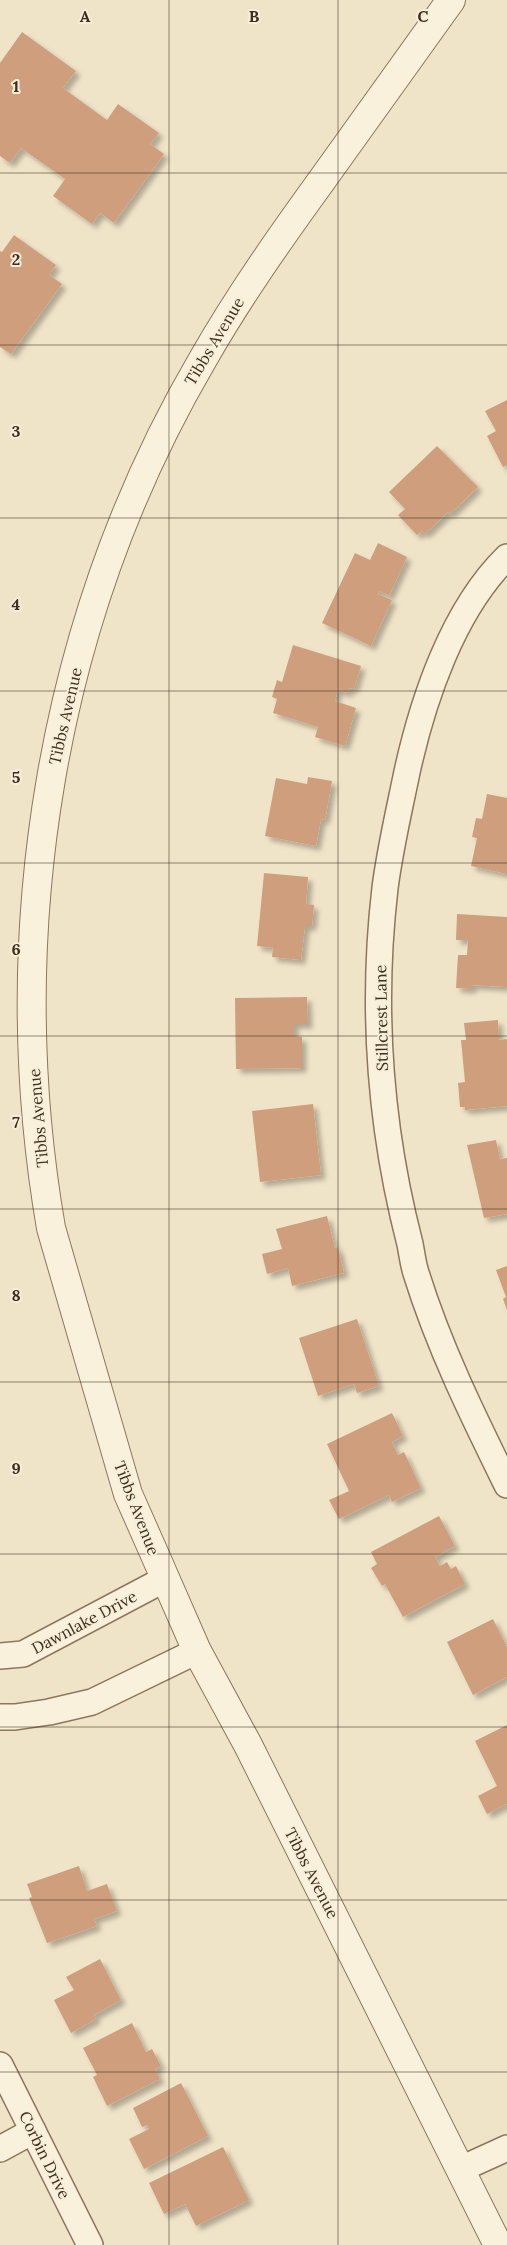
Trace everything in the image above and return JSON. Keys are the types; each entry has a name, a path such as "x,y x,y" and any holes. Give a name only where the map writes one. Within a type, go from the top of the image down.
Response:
{"street":[{"name":"Tibbs Avenue","path":"452,0 252,278 216,335 178,404 136,491 101,583 74,674 46,805 37,883 31,965 31,1021 35,1103 44,1187 51,1228 128,1494 197,1651 248,1745 460,2169 501,2241"},
{"name":"Stillcrest Lane","path":"507,557 479,588 458,623 433,686 415,741 401,796 385,888 379,963 382,1095 400,1206 415,1270 448,1362 507,1485"},
{"name":"Dawnlake Drive","path":"0,1656 23,1654 165,1579"},
{"path":"0,1717 15,1717 49,1712 92,1702 197,1651"},
{"name":"Corbin Drive","path":"0,2065 90,2245"},
{"path":"0,2149 33,2131"},
{"path":"460,2169 507,2148"}],"building":[{"path":"22,32 76,71 63,88 107,120 118,104 159,133 150,144 164,154 114,223 100,213 92,224 53,196 65,179 21,148 10,163 0,156 0,63"},
{"path":"14,235 56,265 49,275 62,284 11,354 0,347 0,251 2,252"},
{"path":"507,400 507,465 503,467 487,436 496,431 485,411"},
{"path":"437,446 478,487 450,514 448,512 425,534 422,531 417,535 398,515 405,509 389,492"},
{"path":"378,543 407,557 389,596 379,591 378,594 392,600 371,646 322,623 355,553 370,560"},
{"path":"293,645 361,666 354,689 349,688 348,693 338,690 335,701 356,708 345,746 315,737 318,727 273,713 277,699 272,697 277,680 282,682"},
{"path":"308,777 332,781 325,820 321,819 316,846 265,836 276,778 307,784"},
{"path":"487,794 507,798 507,874 471,866 477,838 472,837 476,818 482,819"},
{"path":"264,873 308,877 306,904 314,905 312,926 305,926 301,960 272,957 273,948 257,946"},
{"path":"457,914 507,917 507,987 472,985 472,989 456,988 458,955 467,955 468,940 456,940"},
{"path":"307,997 308,1024 294,1024 294,1037 302,1037 302,1068 236,1069 235,998"},
{"path":"498,1020 499,1040 507,1039 507,1106 465,1110 465,1107 460,1107 458,1083 465,1082 461,1040 466,1040 464,1023"},
{"path":"313,1104 321,1175 260,1182 252,1111"},
{"path":"496,1140 500,1159 507,1158 507,1214 484,1218 467,1145"},
{"path":"327,1216 335,1248 338,1247 344,1273 292,1286 288,1268 267,1274 262,1254 282,1249 276,1229"},
{"path":"507,1266 507,1310 503,1299 506,1297 496,1270"},
{"path":"357,1319 379,1386 357,1393 354,1384 318,1396 299,1338"},
{"path":"392,1413 403,1436 392,1442 398,1455 404,1452 421,1488 392,1502 389,1495 339,1519 329,1500 349,1491 327,1444"},
{"path":"439,1516 455,1546 435,1557 440,1566 447,1562 451,1569 456,1566 465,1584 403,1617 385,1584 382,1586 371,1568 377,1564 371,1552"},
{"path":"493,1619 507,1647 507,1677 473,1695 447,1642"},
{"path":"507,1725 507,1804 487,1814 478,1796 497,1786 475,1741"},
{"path":"79,1866 87,1891 107,1884 117,1911 94,1919 97,1926 47,1943 29,1898 32,1897 27,1884"},
{"path":"100,1959 121,2000 94,2015 96,2019 71,2033 54,2000 74,1990 66,1977"},
{"path":"132,2023 146,2052 152,2049 161,2066 155,2069 160,2079 107,2106 93,2077 97,2075 83,2048"},
{"path":"181,2083 208,2136 144,2169 129,2139 149,2129 147,2125 142,2127 133,2108"},
{"path":"223,2147 249,2200 196,2226 185,2204 164,2214 149,2183"}]}
